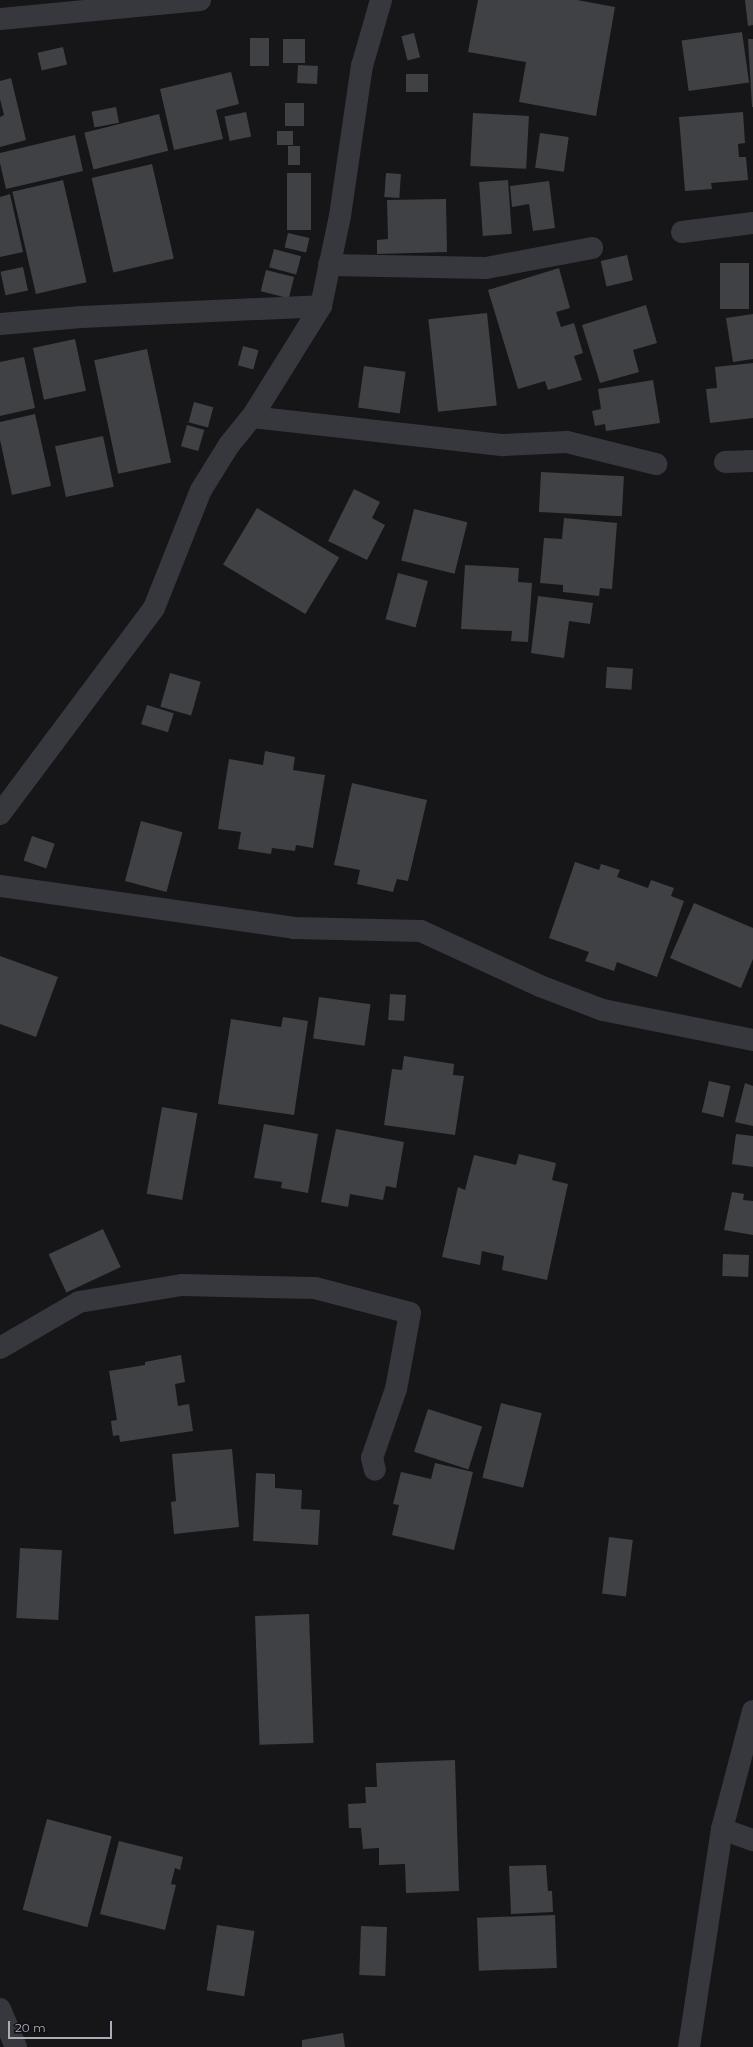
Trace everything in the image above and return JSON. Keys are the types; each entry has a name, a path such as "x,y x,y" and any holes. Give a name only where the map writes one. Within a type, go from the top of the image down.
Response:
{"street":[{"path":"0,19 200,0"},
{"path":"0,814 154,608 201,490 229,445 252,417 321,306 340,216 362,66 381,0"},
{"path":"682,232 753,223"},
{"path":"329,265 486,268 592,248"},
{"path":"0,324 82,317 321,306"},
{"path":"252,417 503,445 567,442 656,464"},
{"path":"725,462 753,461"},
{"path":"0,886 294,928 421,931 540,986 603,1010 753,1040"},
{"path":"0,1348 79,1302 182,1285 315,1288 410,1313 396,1389 372,1458 375,1470"},
{"path":"689,2047 722,1829 753,1711"},
{"path":"722,1829 753,1840"},
{"path":"0,2009 16,2047"}],"building":[{"path":"478,0 577,0 615,7 596,116 519,102 526,62 468,52"},
{"path":"745,0 753,0 753,25 748,26"},
{"path":"742,32 749,83 689,91 682,40"},
{"path":"414,33 420,57 407,60 401,36"},
{"path":"250,38 269,38 269,66 250,66"},
{"path":"283,39 305,39 305,63 283,63"},
{"path":"748,39 753,39 753,107 752,107"},
{"path":"63,47 67,65 42,70 38,53"},
{"path":"298,65 318,66 317,84 297,83"},
{"path":"231,72 239,104 216,110 223,139 174,150 160,89"},
{"path":"406,74 428,74 428,92 406,92"},
{"path":"11,78 26,140 0,147 0,117 4,115 0,99 0,81"},
{"path":"285,103 304,103 304,126 285,126"},
{"path":"116,107 119,123 95,127 91,112"},
{"path":"246,112 251,136 230,141 224,117"},
{"path":"743,112 745,143 738,144 739,157 746,157 748,180 711,183 712,189 685,191 679,117"},
{"path":"473,113 529,116 526,169 470,166"},
{"path":"159,114 168,151 93,169 84,133"},
{"path":"277,131 293,131 293,145 277,145"},
{"path":"540,133 569,137 564,172 535,168"},
{"path":"75,135 83,171 6,189 0,163 0,153"},
{"path":"288,146 300,146 300,165 288,165"},
{"path":"152,164 174,259 113,272 92,178"},
{"path":"287,173 311,173 311,230 287,230"},
{"path":"386,173 401,174 399,198 384,197"},
{"path":"63,180 87,282 36,294 12,192"},
{"path":"508,180 512,234 483,236 479,182"},
{"path":"549,181 555,228 533,231 529,204 512,207 510,186"},
{"path":"10,194 23,252 0,257 0,197"},
{"path":"446,199 447,252 377,254 377,240 388,239 387,200"},
{"path":"288,233 309,238 306,253 285,248"},
{"path":"274,249 301,256 296,275 269,267"},
{"path":"627,255 633,280 607,286 601,261"},
{"path":"720,263 749,263 749,309 720,309"},
{"path":"23,267 28,290 5,295 1,272"},
{"path":"559,268 570,308 556,312 561,327 574,323 583,353 574,356 582,380 548,390 545,381 518,389 488,290"},
{"path":"266,270 294,277 289,298 261,291"},
{"path":"646,305 657,343 633,350 639,372 600,383 582,325"},
{"path":"487,313 497,405 438,412 428,319"},
{"path":"753,314 753,359 733,362 726,318"},
{"path":"75,339 86,391 44,400 33,348"},
{"path":"243,346 258,350 253,369 238,365"},
{"path":"147,349 171,462 118,474 94,360"},
{"path":"24,357 35,408 0,416 0,362"},
{"path":"753,363 753,418 710,423 706,389 717,388 715,367"},
{"path":"364,366 406,372 400,413 358,408"},
{"path":"653,380 660,423 606,431 605,424 595,426 592,411 601,409 598,389"},
{"path":"194,402 213,407 208,427 189,422"},
{"path":"35,414 51,486 12,495 0,440 0,422"},
{"path":"187,425 204,430 198,451 181,446"},
{"path":"103,436 114,487 66,497 55,446"},
{"path":"541,472 624,476 622,516 539,512"},
{"path":"354,489 380,502 372,518 385,525 367,560 328,541"},
{"path":"257,508 339,557 305,614 223,565"},
{"path":"414,509 467,522 455,574 401,560"},
{"path":"564,518 617,523 612,589 600,588 599,596 563,592 563,585 540,583 544,538 562,539"},
{"path":"465,565 519,568 518,582 532,583 528,642 511,641 512,631 461,629"},
{"path":"398,573 428,581 416,627 386,619"},
{"path":"538,596 593,603 590,624 569,621 564,658 531,653"},
{"path":"607,667 633,669 631,690 606,688"},
{"path":"170,673 201,682 191,715 160,707"},
{"path":"147,705 174,713 168,732 141,724"},
{"path":"265,751 295,757 293,770 325,775 313,848 296,845 295,851 272,848 271,854 238,849 241,832 218,829 229,759 263,765"},
{"path":"352,783 427,800 408,881 397,879 393,892 357,884 360,870 334,865"},
{"path":"141,821 183,832 166,892 125,881"},
{"path":"32,836 55,844 46,868 24,861"},
{"path":"575,862 599,870 601,864 620,870 617,877 648,888 651,880 674,888 671,896 684,901 657,977 617,962 614,971 585,961 589,952 549,938"},
{"path":"694,903 753,928 753,959 741,988 670,958"},
{"path":"0,956 58,977 36,1037 0,1024"},
{"path":"390,994 406,995 404,1021 388,1020"},
{"path":"319,997 370,1004 365,1046 313,1039"},
{"path":"283,1017 308,1021 294,1115 218,1104 231,1019 281,1027"},
{"path":"404,1056 454,1064 453,1075 464,1076 455,1135 384,1125 392,1069 402,1070"},
{"path":"709,1081 730,1086 723,1117 702,1112"},
{"path":"745,1083 753,1086 753,1126 735,1122"},
{"path":"162,1107 197,1113 182,1200 147,1194"},
{"path":"264,1124 318,1134 308,1193 281,1188 282,1182 254,1178"},
{"path":"336,1129 404,1142 396,1188 386,1186 383,1200 350,1194 348,1207 321,1202"},
{"path":"736,1134 753,1136 753,1167 732,1164"},
{"path":"519,1154 556,1163 552,1180 568,1184 547,1280 502,1270 504,1256 482,1251 480,1265 442,1257 458,1187 465,1190 474,1155 516,1165"},
{"path":"732,1192 744,1194 743,1200 753,1201 753,1235 724,1230"},
{"path":"103,1229 121,1267 66,1292 49,1254"},
{"path":"723,1254 749,1255 748,1277 722,1276"},
{"path":"181,1355 185,1382 175,1384 178,1406 189,1404 193,1431 120,1442 119,1435 113,1436 111,1421 117,1420 109,1371 145,1365 145,1362"},
{"path":"501,1403 542,1413 523,1488 482,1478"},
{"path":"428,1409 482,1427 468,1469 414,1452"},
{"path":"232,1449 239,1527 174,1534 171,1502 176,1501 172,1454"},
{"path":"435,1463 473,1472 454,1550 392,1535 399,1505 393,1504 401,1472 431,1479"},
{"path":"256,1473 275,1474 275,1488 302,1490 301,1509 320,1510 318,1545 253,1541"},
{"path":"609,1537 633,1540 626,1596 602,1594"},
{"path":"20,1548 62,1550 58,1620 16,1618"},
{"path":"309,1614 314,1743 260,1745 255,1616"},
{"path":"455,1760 459,1891 406,1893 405,1864 379,1865 379,1848 363,1849 361,1828 349,1828 348,1804 366,1803 365,1787 377,1787 376,1763"},
{"path":"47,1819 112,1836 87,1927 23,1910"},
{"path":"119,1841 183,1857 180,1870 175,1868 171,1884 176,1885 165,1930 100,1914"},
{"path":"546,1865 548,1891 552,1891 553,1912 511,1914 509,1866"},
{"path":"555,1915 557,1968 479,1971 477,1918"},
{"path":"217,1925 255,1931 244,1996 207,1990"},
{"path":"361,1926 387,1927 385,1976 359,1975"},
{"path":"343,2033 345,2047 302,2047 302,2040"}]}
